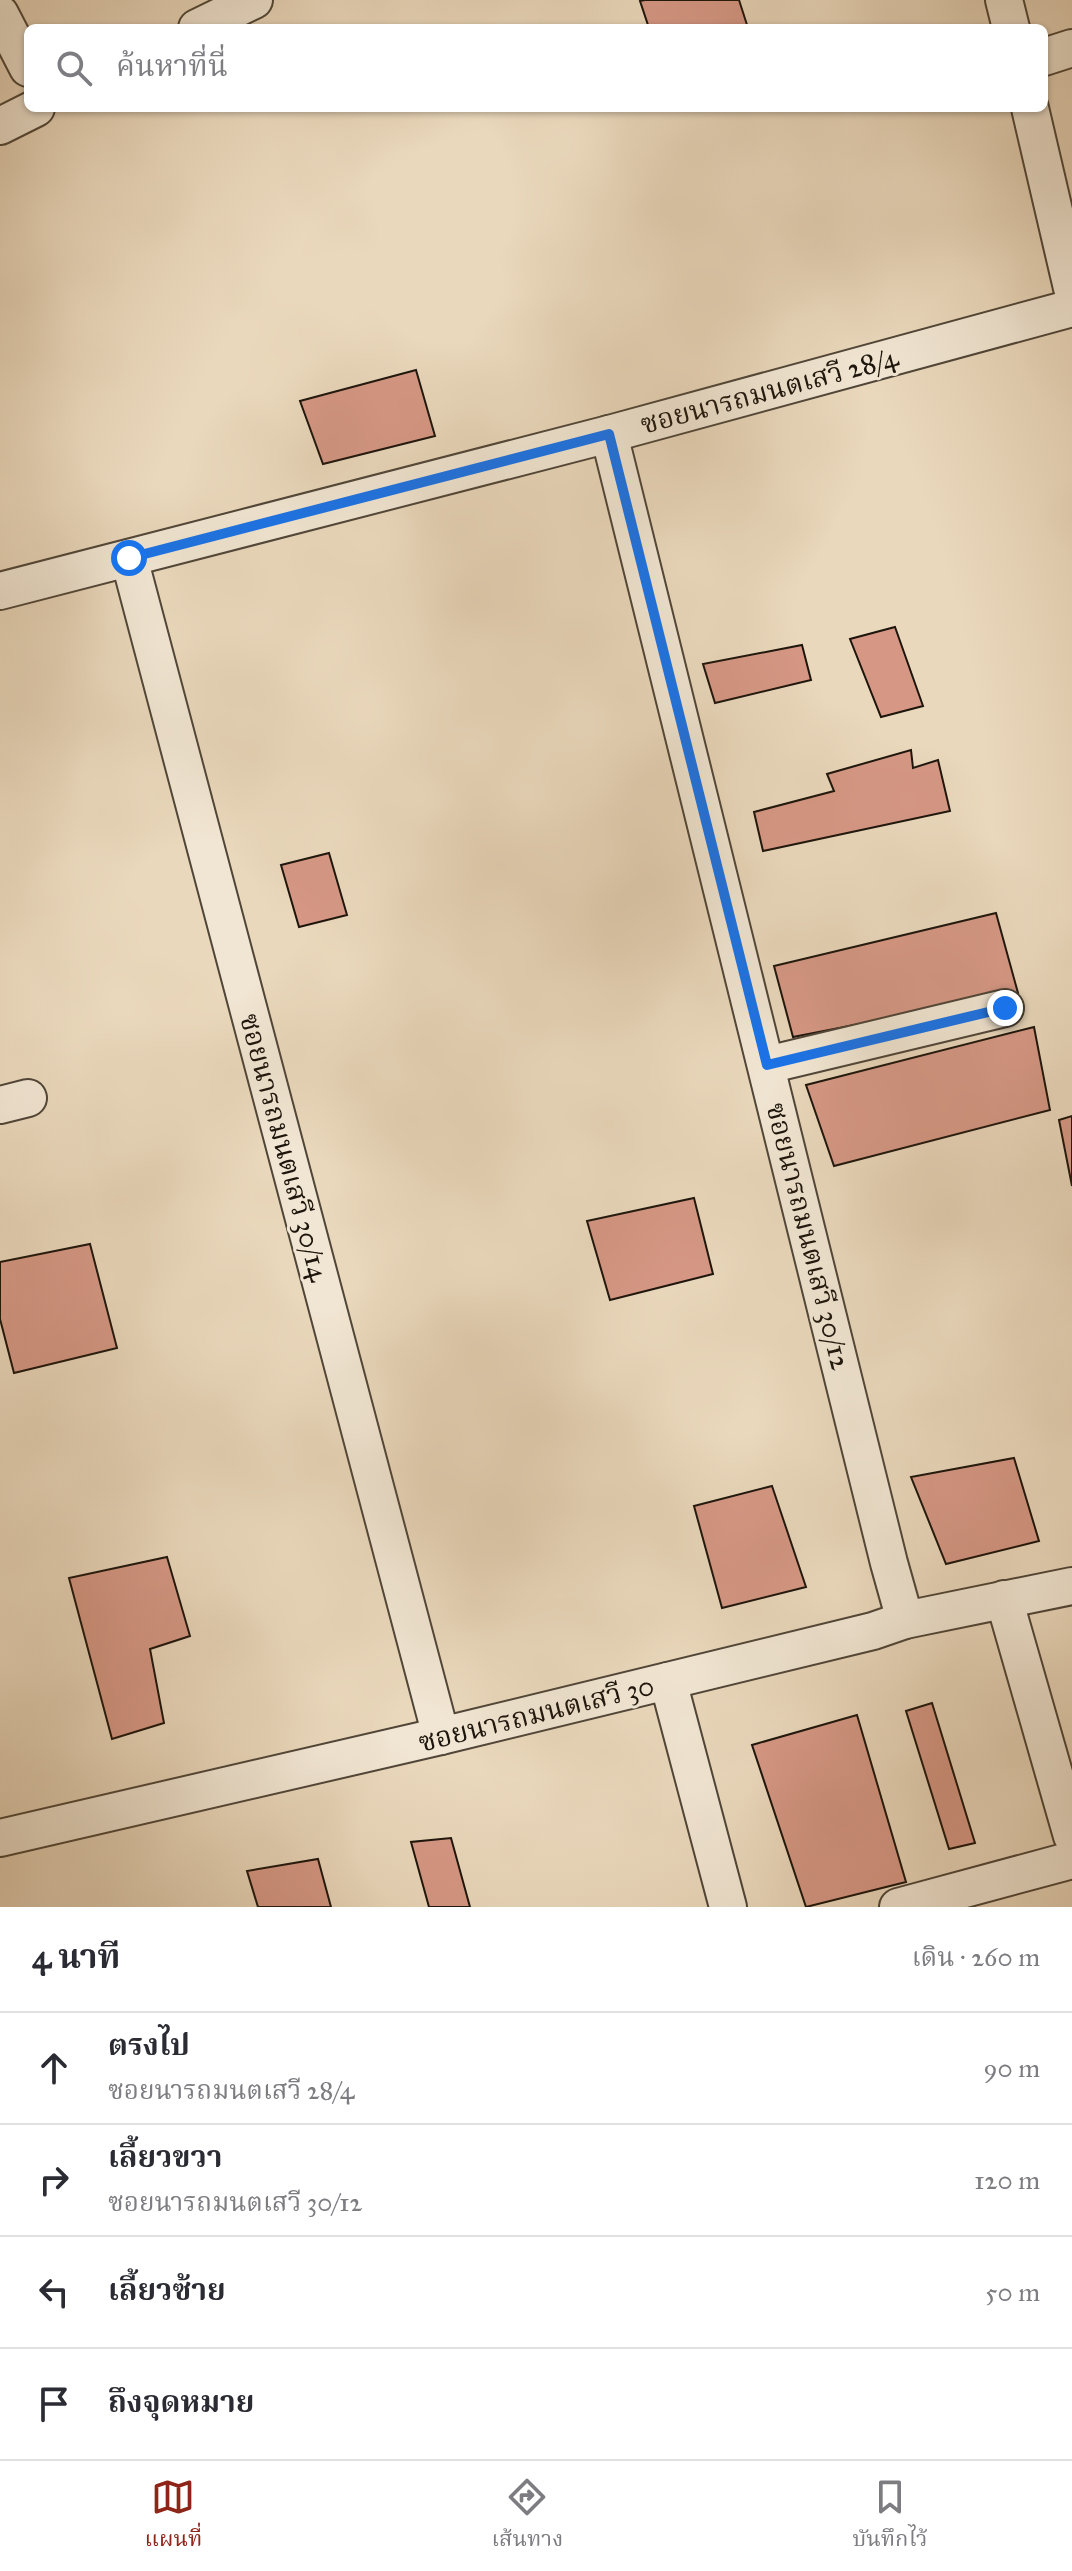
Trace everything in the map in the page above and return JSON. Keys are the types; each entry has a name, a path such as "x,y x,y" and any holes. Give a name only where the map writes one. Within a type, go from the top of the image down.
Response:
{"street":[{"path":"205,24 254,0"},
{"path":"0,14 24,60"},
{"path":"1048,56 1072,48"},
{"path":"0,126 28,112"},
{"path":"1031,112 1072,288"},
{"name":"ซอยนารถมนตเสวี 28/4","path":"0,591 609,434 1072,308"},
{"name":"ซอยนารถมนตเสวี 30/12","path":"609,434 905,1620"},
{"name":"ซอยนารถมนตเสวี 30/14","path":"129,558 441,1736"},
{"path":"767,1065 1005,1008"},
{"name":"ซอยนารถมนตเสวี 30","path":"2,1832 441,1736 873,1631 905,1620 1072,1586"},
{"path":"1004,1599 1072,1836"},
{"path":"668,1681 728,1907"},
{"path":"898,1907 1072,1860"}],"building":[{"path":"739,0 747,24 648,24 640,1"},
{"path":"416,370 435,436 323,464 300,401"},
{"path":"895,627 923,706 881,717 850,639"},
{"path":"802,645 811,680 715,703 703,664"},
{"path":"911,750 913,768 938,760 950,811 763,851 754,812 834,791 827,774"},
{"path":"329,853 347,915 299,927 281,865"},
{"path":"996,913 1018,993 793,1037 774,966"},
{"path":"1034,1027 1050,1110 834,1166 806,1085"},
{"path":"1072,1116 1072,1186 1059,1120"},
{"path":"694,1198 713,1274 610,1300 587,1221"},
{"path":"90,1244 117,1348 14,1373 0,1319 0,1262"},
{"path":"1014,1458 1039,1541 946,1564 911,1477"},
{"path":"772,1486 806,1587 722,1608 694,1506"},
{"path":"167,1557 190,1636 150,1649 164,1723 112,1739 69,1578"},
{"path":"932,1703 975,1843 949,1849 906,1711"},
{"path":"857,1715 906,1882 806,1907 752,1745"},
{"path":"451,1838 470,1907 429,1907 411,1842"},
{"path":"318,1859 331,1907 258,1907 247,1871"}],"route":[{"path":"129,558 609,434 767,1065 1005,1008"}]}
